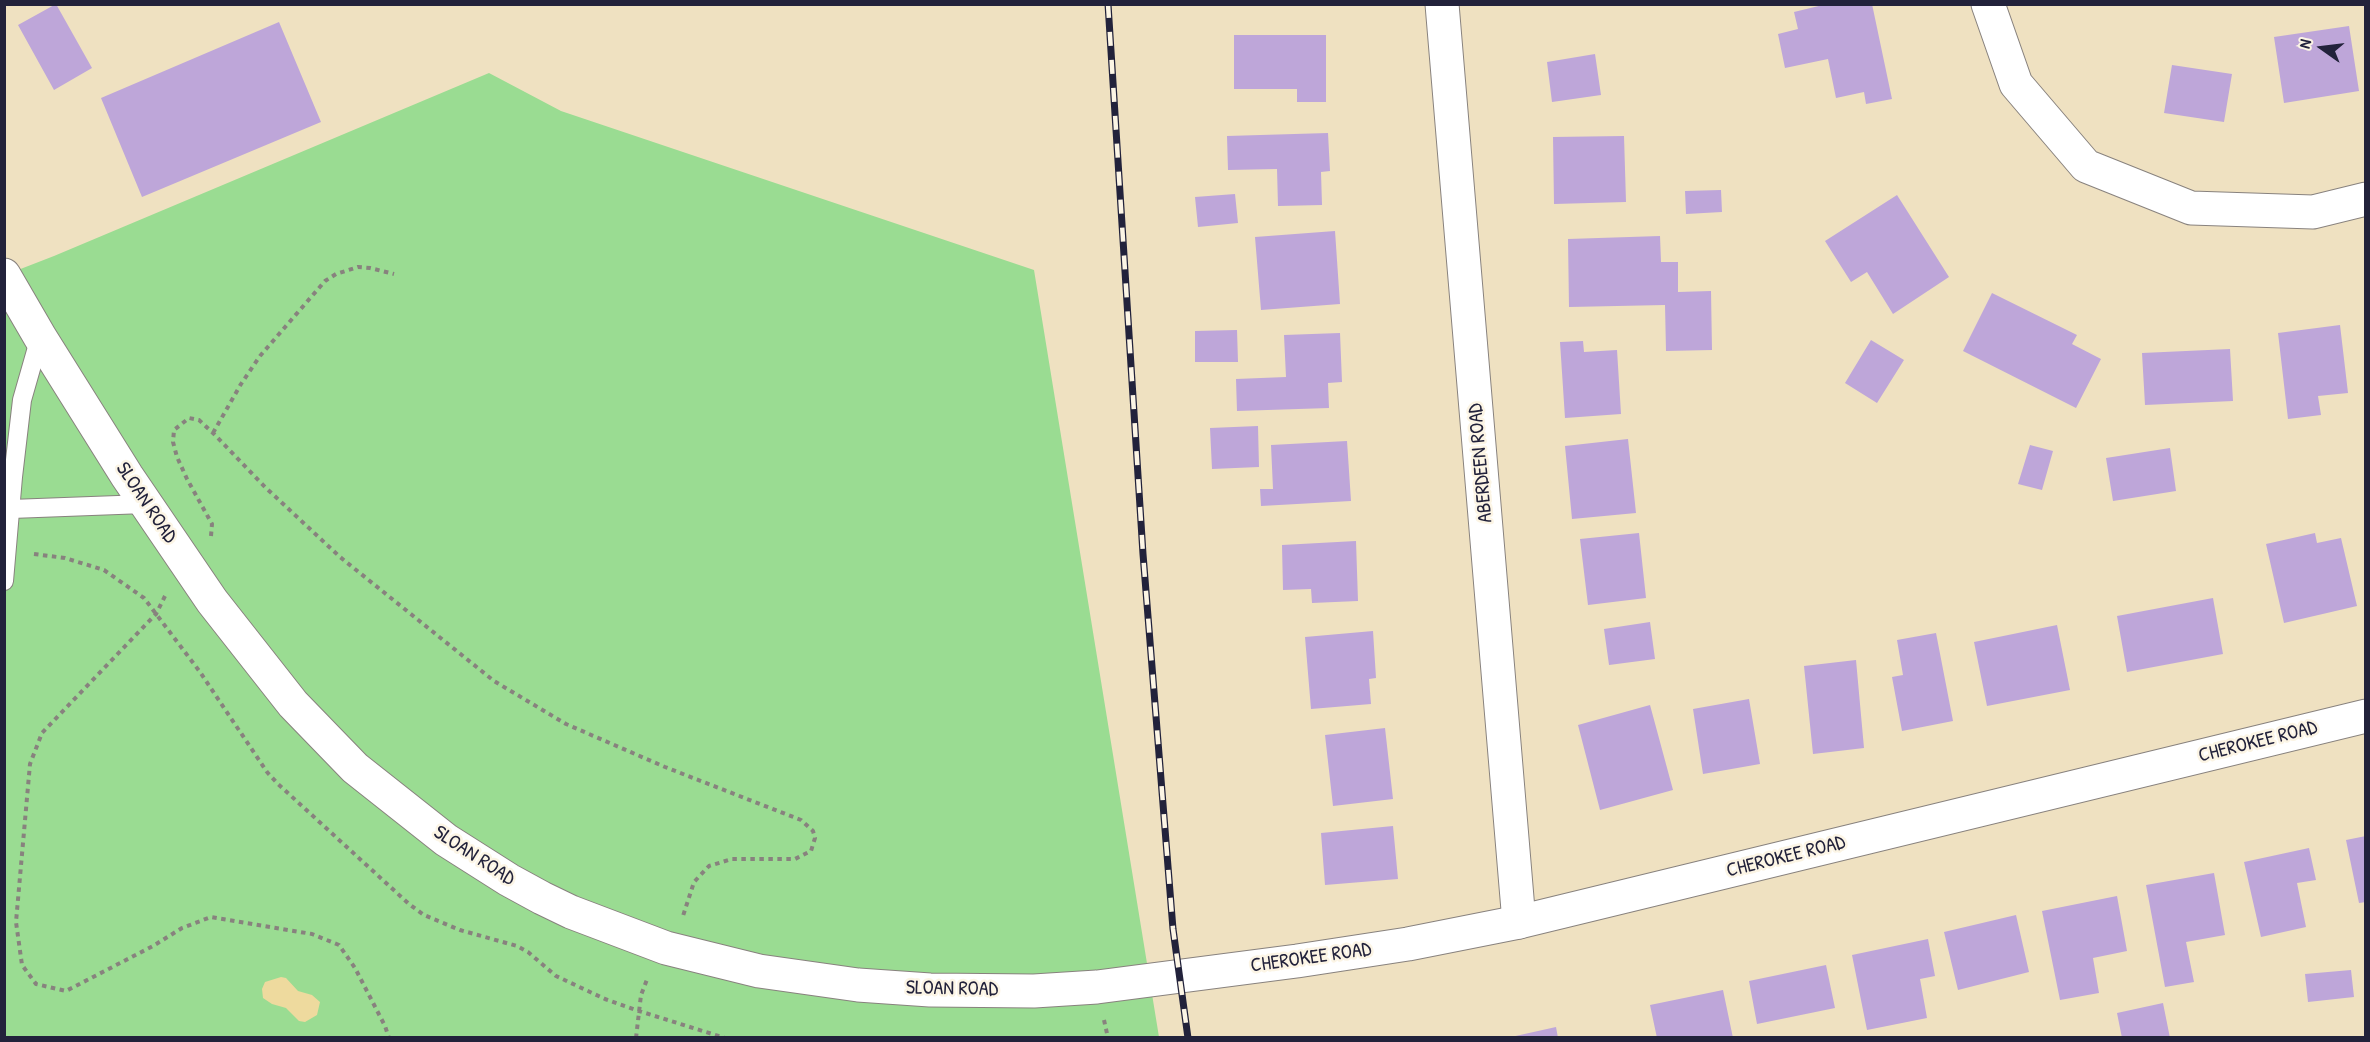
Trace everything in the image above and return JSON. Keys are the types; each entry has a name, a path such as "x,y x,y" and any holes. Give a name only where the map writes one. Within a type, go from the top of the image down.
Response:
{"street":[{"name":"ABERDEEN ROAD","path":"1442,4 1519,922"},
{"path":"1988,4 2016,84 2086,166 2191,208 2313,212 2366,199"},
{"name":"SLOAN ROAD","path":"4,275 40,337 145,504 234,630 293,704 355,768 389,797 446,840 517,885 571,912 666,948 718,962 828,982 895,988 963,990 1067,989 1202,974"},
{"name":"CHEROKEE ROAD","path":"1202,974 1408,944 1519,922 2366,716"}],"lane":[{"path":"4,581 22,400 40,337"},
{"path":"11,509 145,504"}],"path":[{"path":"213,433 260,356 325,281 336,274 358,267 394,274"},
{"path":"389,1038 355,968 339,945 312,934 211,916 182,928 153,946 66,991 36,984 22,965 16,922 30,764 42,733 156,615 171,582 208,544 211,535 212,524 177,457 173,442 174,430 183,421 194,419 213,433 265,487 340,557 465,660 527,703 576,728 665,767 808,825 815,837 811,851 804,856 784,860 732,859 709,866 701,873 689,896 679,931 652,968 641,995 636,1038"}],"green space":[{"path":"489,73 561,111 1034,270 1159,1037 5,1038 5,275"}],"sand":[{"path":"281,977 286,978 298,991 312,995 320,1002 317,1015 305,1022 299,1021 286,1008 272,1004 263,998 262,989 265,982"}],"building":[{"path":"56,4 92,68 54,90 18,25"},
{"path":"1827,4 1872,4 1892,99 1866,104 1864,92 1836,98 1828,59 1785,68 1778,34 1798,29 1794,12"},
{"path":"279,22 321,122 142,197 101,98"},
{"path":"2349,26 2359,91 2284,103 2274,37"},
{"path":"1234,35 1326,35 1326,102 1297,102 1297,89 1234,89"},
{"path":"1595,54 1601,95 1552,102 1547,62"},
{"path":"2172,65 2232,74 2224,122 2164,113"},
{"path":"1328,133 1330,171 1321,172 1322,205 1278,206 1277,169 1228,170 1227,136"},
{"path":"1624,136 1626,202 1554,204 1553,137"},
{"path":"1721,190 1722,212 1686,214 1685,191"},
{"path":"1235,194 1238,223 1198,227 1195,197"},
{"path":"1897,195 1949,277 1893,314 1867,272 1851,282 1825,241"},
{"path":"1335,231 1340,304 1261,310 1255,237"},
{"path":"1660,236 1661,262 1678,262 1678,292 1711,291 1712,350 1666,351 1665,305 1569,307 1568,239"},
{"path":"1992,293 2077,335 2072,344 2101,359 2076,408 1963,351"},
{"path":"2340,325 2348,393 2318,396 2321,415 2288,419 2278,333"},
{"path":"1237,330 1238,362 1195,362 1195,331"},
{"path":"1340,333 1342,382 1328,383 1329,408 1237,411 1236,379 1286,377 1284,335"},
{"path":"1871,340 1904,360 1877,403 1845,383"},
{"path":"1583,341 1584,352 1617,350 1621,414 1565,418 1560,342"},
{"path":"2230,349 2233,401 2145,405 2142,353"},
{"path":"1258,426 1259,467 1212,469 1210,428"},
{"path":"1628,439 1636,513 1572,519 1565,446"},
{"path":"1347,441 1351,501 1261,506 1260,489 1273,489 1271,445"},
{"path":"2030,445 2053,451 2042,490 2018,484"},
{"path":"2170,448 2176,491 2113,501 2106,458"},
{"path":"1639,533 1646,598 1588,605 1580,539"},
{"path":"2315,533 2317,543 2341,538 2357,606 2284,623 2266,544"},
{"path":"1356,541 1358,601 1312,603 1311,589 1283,590 1282,545"},
{"path":"2213,598 2223,654 2127,672 2117,616"},
{"path":"1650,622 1655,659 1609,665 1604,629"},
{"path":"2057,625 2070,690 1987,706 1974,642"},
{"path":"1373,631 1376,678 1369,679 1371,704 1311,709 1305,637"},
{"path":"1936,633 1953,721 1902,731 1892,677 1903,675 1897,640"},
{"path":"1856,660 1864,748 1813,754 1804,666"},
{"path":"1749,699 1760,764 1703,774 1693,709"},
{"path":"1650,705 1673,790 1600,810 1578,725"},
{"path":"1385,728 1393,799 1333,806 1325,735"},
{"path":"1393,826 1398,879 1325,885 1321,833"},
{"path":"2366,836 2366,902 2359,903 2346,840"},
{"path":"2309,848 2316,880 2297,883 2306,927 2261,937 2244,862"},
{"path":"2214,873 2225,935 2186,942 2194,982 2165,987 2146,885"},
{"path":"2117,896 2127,951 2093,958 2099,993 2060,1000 2042,911"},
{"path":"2016,915 2029,972 1958,990 1944,932"},
{"path":"1928,939 1935,976 1920,979 1927,1018 1867,1030 1852,955"},
{"path":"1826,965 1835,1008 1757,1024 1749,981"},
{"path":"2351,970 2354,997 2308,1002 2305,974"},
{"path":"1723,990 1733,1038 1657,1038 1650,1005"},
{"path":"2163,1003 2170,1038 2122,1038 2117,1013"},
{"path":"1556,1027 1558,1038 1511,1038 1511,1037"}],"railway":[{"path":"1108,4 1143,554 1173,929 1188,1038"}]}
